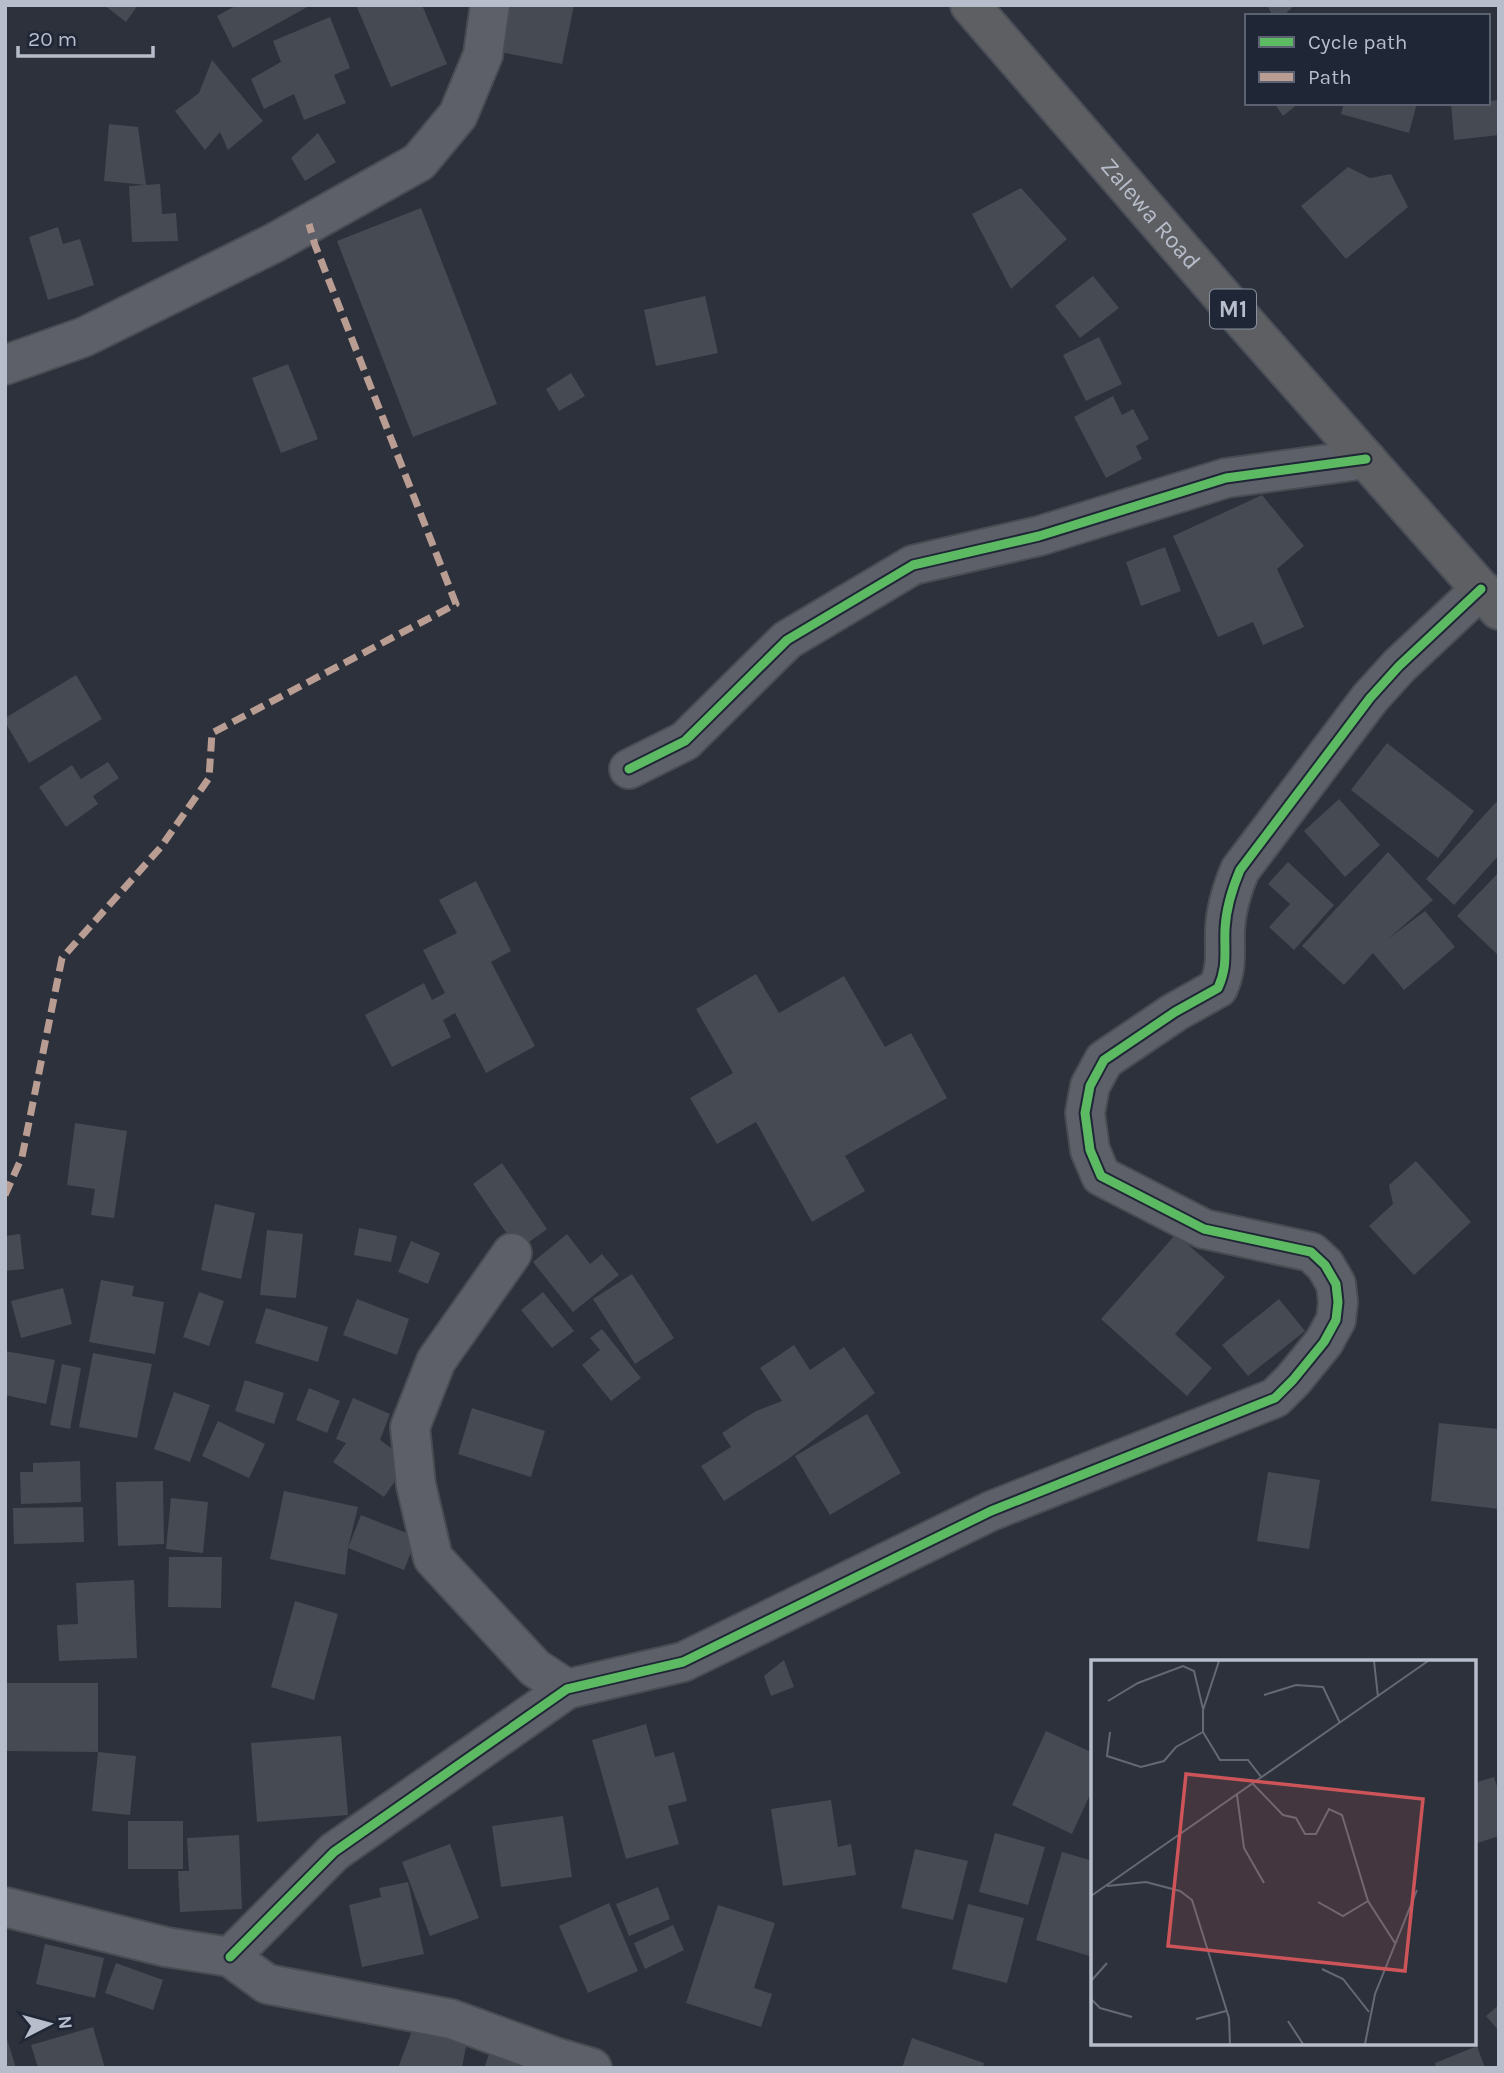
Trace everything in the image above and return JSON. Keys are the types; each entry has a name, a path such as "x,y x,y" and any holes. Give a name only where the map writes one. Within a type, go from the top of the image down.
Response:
{"highway":[{"name":"Zalewa Road","path":"970,5 1490,599"}],"street":[{"path":"5,365 84,337 274,243 419,162 458,115 483,55 490,5"},
{"path":"629,769 685,741 787,640 914,565 1039,536 1226,478 1366,459"},
{"path":"230,1957 334,1852 567,1689 683,1662 991,1511 1275,1398 1301,1371 1324,1342 1336,1320 1336,1284 1325,1265 1311,1252 1204,1229 1101,1176 1086,1132 1085,1114 1090,1086 1104,1060 1175,1012 1218,988 1226,966 1227,911 1232,888 1240,870 1370,698 1399,666 1490,599"},
{"path":"512,1253 436,1361 410,1427 416,1485 433,1558 535,1668 567,1689"},
{"path":"5,1907 166,1948 230,1957 267,1984 451,2019 593,2068"}],"building":[{"path":"104,5 138,5 126,22"},
{"path":"237,5 311,5 233,48 217,16"},
{"path":"356,5 422,5 447,64 391,87"},
{"path":"511,5 574,5 562,64 501,52"},
{"path":"1267,5 1295,5 1285,14 1272,14"},
{"path":"330,17 350,68 334,75 346,103 304,120 294,94 264,109 251,79 281,62 273,41"},
{"path":"212,60 263,121 228,150 220,132 205,150 175,111 199,93"},
{"path":"1499,100 1499,135 1454,140 1451,105 1490,105 1490,101"},
{"path":"1275,105 1297,105 1283,116"},
{"path":"1343,105 1416,105 1409,133 1341,114"},
{"path":"109,124 138,127 146,185 104,181"},
{"path":"318,133 336,162 305,181 291,158"},
{"path":"1348,167 1370,178 1391,174 1408,207 1346,259 1301,206"},
{"path":"160,184 162,214 176,213 178,241 132,242 129,186"},
{"path":"1021,188 1067,239 1011,289 972,214"},
{"path":"421,208 497,404 413,437 337,241"},
{"path":"58,227 63,244 80,239 94,285 48,300 29,237"},
{"path":"1093,276 1119,308 1080,338 1055,306"},
{"path":"705,296 718,353 656,366 644,310"},
{"path":"1099,337 1122,384 1086,401 1063,355"},
{"path":"288,364 318,439 281,453 252,378"},
{"path":"571,373 585,396 559,411 546,389"},
{"path":"1113,396 1122,415 1133,409 1149,439 1136,446 1142,459 1106,478 1074,417"},
{"path":"1262,495 1304,546 1277,569 1304,627 1263,645 1253,622 1218,637 1173,536"},
{"path":"1165,547 1181,591 1141,606 1126,562"},
{"path":"76,675 102,719 29,763 5,718"},
{"path":"1387,743 1474,811 1438,858 1351,790"},
{"path":"108,762 119,778 93,796 98,804 66,827 39,787 72,765 81,779"},
{"path":"1339,799 1380,845 1345,877 1304,831"},
{"path":"1499,799 1499,855 1454,905 1426,879"},
{"path":"1388,852 1433,900 1388,939 1425,911 1455,947 1404,990 1373,953 1344,985 1302,946"},
{"path":"1288,862 1334,905 1294,950 1269,927 1290,904 1268,884"},
{"path":"1499,872 1499,956 1457,916"},
{"path":"476,881 511,951 491,962 535,1046 486,1073 455,1013 443,1020 451,1037 392,1067 365,1015 424,983 432,1000 445,993 423,950 457,933 439,900"},
{"path":"756,974 779,1013 844,976 885,1047 911,1033 947,1098 845,1156 865,1191 812,1222 756,1122 717,1144 690,1098 733,1073 696,1009"},
{"path":"75,1123 127,1131 114,1218 91,1215 95,1189 67,1185"},
{"path":"1416,1161 1471,1222 1414,1275 1369,1226 1393,1204 1389,1185"},
{"path":"502,1163 547,1229 518,1250 473,1184"},
{"path":"215,1204 255,1213 241,1279 201,1270"},
{"path":"359,1228 397,1236 391,1262 354,1255"},
{"path":"267,1230 303,1234 296,1298 260,1295"},
{"path":"20,1234 24,1269 5,1271 5,1236"},
{"path":"567,1234 590,1264 602,1254 619,1275 573,1312 533,1262"},
{"path":"1176,1234 1225,1277 1175,1334 1212,1368 1187,1396 1101,1319"},
{"path":"411,1241 440,1253 428,1284 398,1272"},
{"path":"632,1274 674,1338 635,1364 593,1299"},
{"path":"101,1280 134,1286 132,1296 164,1302 155,1354 89,1342"},
{"path":"63,1288 72,1324 21,1338 11,1301"},
{"path":"199,1292 224,1301 209,1346 183,1337"},
{"path":"543,1292 574,1331 552,1348 521,1310"},
{"path":"357,1299 409,1319 397,1355 343,1335"},
{"path":"1279,1299 1305,1331 1248,1376 1222,1345"},
{"path":"266,1308 328,1327 318,1362 255,1343"},
{"path":"602,1329 641,1378 611,1401 582,1365 600,1350 590,1338"},
{"path":"794,1345 810,1370 844,1347 875,1393 787,1460 724,1501 701,1466 731,1447 722,1433 756,1411 782,1401 760,1368"},
{"path":"5,1351 55,1360 46,1404 5,1395"},
{"path":"93,1353 152,1364 137,1438 79,1427"},
{"path":"62,1364 81,1368 70,1429 50,1425"},
{"path":"245,1380 284,1393 274,1424 235,1411"},
{"path":"309,1388 340,1401 327,1433 296,1420"},
{"path":"174,1392 210,1405 190,1462 154,1449"},
{"path":"353,1398 390,1414 380,1440 409,1461 384,1497 333,1462 346,1443 336,1439"},
{"path":"472,1408 545,1431 531,1477 458,1454"},
{"path":"867,1414 901,1473 830,1515 795,1456"},
{"path":"218,1421 265,1444 249,1478 202,1456"},
{"path":"1439,1423 1499,1429 1499,1509 1431,1501"},
{"path":"80,1461 81,1502 21,1504 20,1472 33,1472 33,1463"},
{"path":"1268,1472 1320,1480 1309,1549 1257,1541"},
{"path":"163,1481 164,1544 118,1546 116,1482"},
{"path":"284,1491 358,1507 348,1548 345,1575 270,1559"},
{"path":"171,1498 208,1502 203,1553 166,1549"},
{"path":"83,1507 84,1542 14,1544 13,1508"},
{"path":"361,1515 417,1537 404,1570 348,1548"},
{"path":"169,1557 222,1557 221,1608 168,1607"},
{"path":"134,1580 137,1658 59,1661 57,1625 78,1624 76,1583"},
{"path":"295,1601 338,1614 314,1700 271,1687"},
{"path":"784,1660 794,1687 771,1696 764,1676"},
{"path":"5,1683 98,1683 98,1752 5,1751"},
{"path":"646,1724 655,1757 674,1752 687,1801 668,1806 679,1844 626,1859 592,1740"},
{"path":"1046,1731 1091,1752 1091,1792 1072,1834 1012,1805"},
{"path":"341,1736 348,1815 257,1822 251,1743"},
{"path":"98,1752 136,1756 130,1815 92,1811"},
{"path":"1494,1777 1499,1792 1499,1836 1476,1843 1476,1782"},
{"path":"831,1800 838,1847 851,1844 856,1875 783,1886 771,1809"},
{"path":"563,1816 572,1877 501,1887 492,1826"},
{"path":"128,1821 183,1821 183,1869 128,1869"},
{"path":"995,1833 1045,1847 1028,1905 979,1892"},
{"path":"239,1835 242,1909 180,1912 178,1871 189,1871 187,1838"},
{"path":"450,1844 479,1918 430,1936 402,1862"},
{"path":"915,1849 968,1861 953,1920 901,1908"},
{"path":"1062,1852 1091,1860 1091,1956 1036,1940"},
{"path":"408,1882 424,1954 362,1967 349,1905 381,1897 379,1888"},
{"path":"658,1887 670,1919 629,1936 616,1904"},
{"path":"609,1903 638,1971 588,1993 559,1926"},
{"path":"968,1904 1024,1918 1007,1983 952,1969"},
{"path":"718,1905 775,1923 754,1988 772,1994 761,2027 686,2003"},
{"path":"673,1925 684,1950 645,1969 634,1943"},
{"path":"45,1944 104,1958 95,1998 36,1984"},
{"path":"116,1963 163,1980 153,2010 105,1993"},
{"path":"1499,2005 1499,2031 1486,2016"},
{"path":"416,2020 467,2041 462,2068 398,2068"},
{"path":"93,2027 105,2068 38,2068 31,2045"},
{"path":"6,2036 16,2068 5,2068"},
{"path":"912,2038 984,2063 983,2068 902,2068"},
{"path":"1477,2046 1485,2068 1436,2068 1435,2063"},
{"path":"491,2049 545,2068 484,2068"}],"marked path":[{"path":"5,1195 22,1157 62,958 161,847 209,778 212,733 456,604 309,224"}],"cycle path":[{"path":"629,769 685,741 787,640 913,565 1039,536 1226,478 1366,459"},
{"path":"230,1957 334,1852 567,1689 683,1662 991,1511 1275,1398 1293,1380 1324,1342 1336,1320 1336,1284 1325,1265 1311,1252 1204,1229 1101,1176 1090,1150 1085,1113 1090,1086 1104,1060 1175,1012 1218,988 1224,966 1227,914 1240,870 1370,698 1399,666 1481,589"}]}
